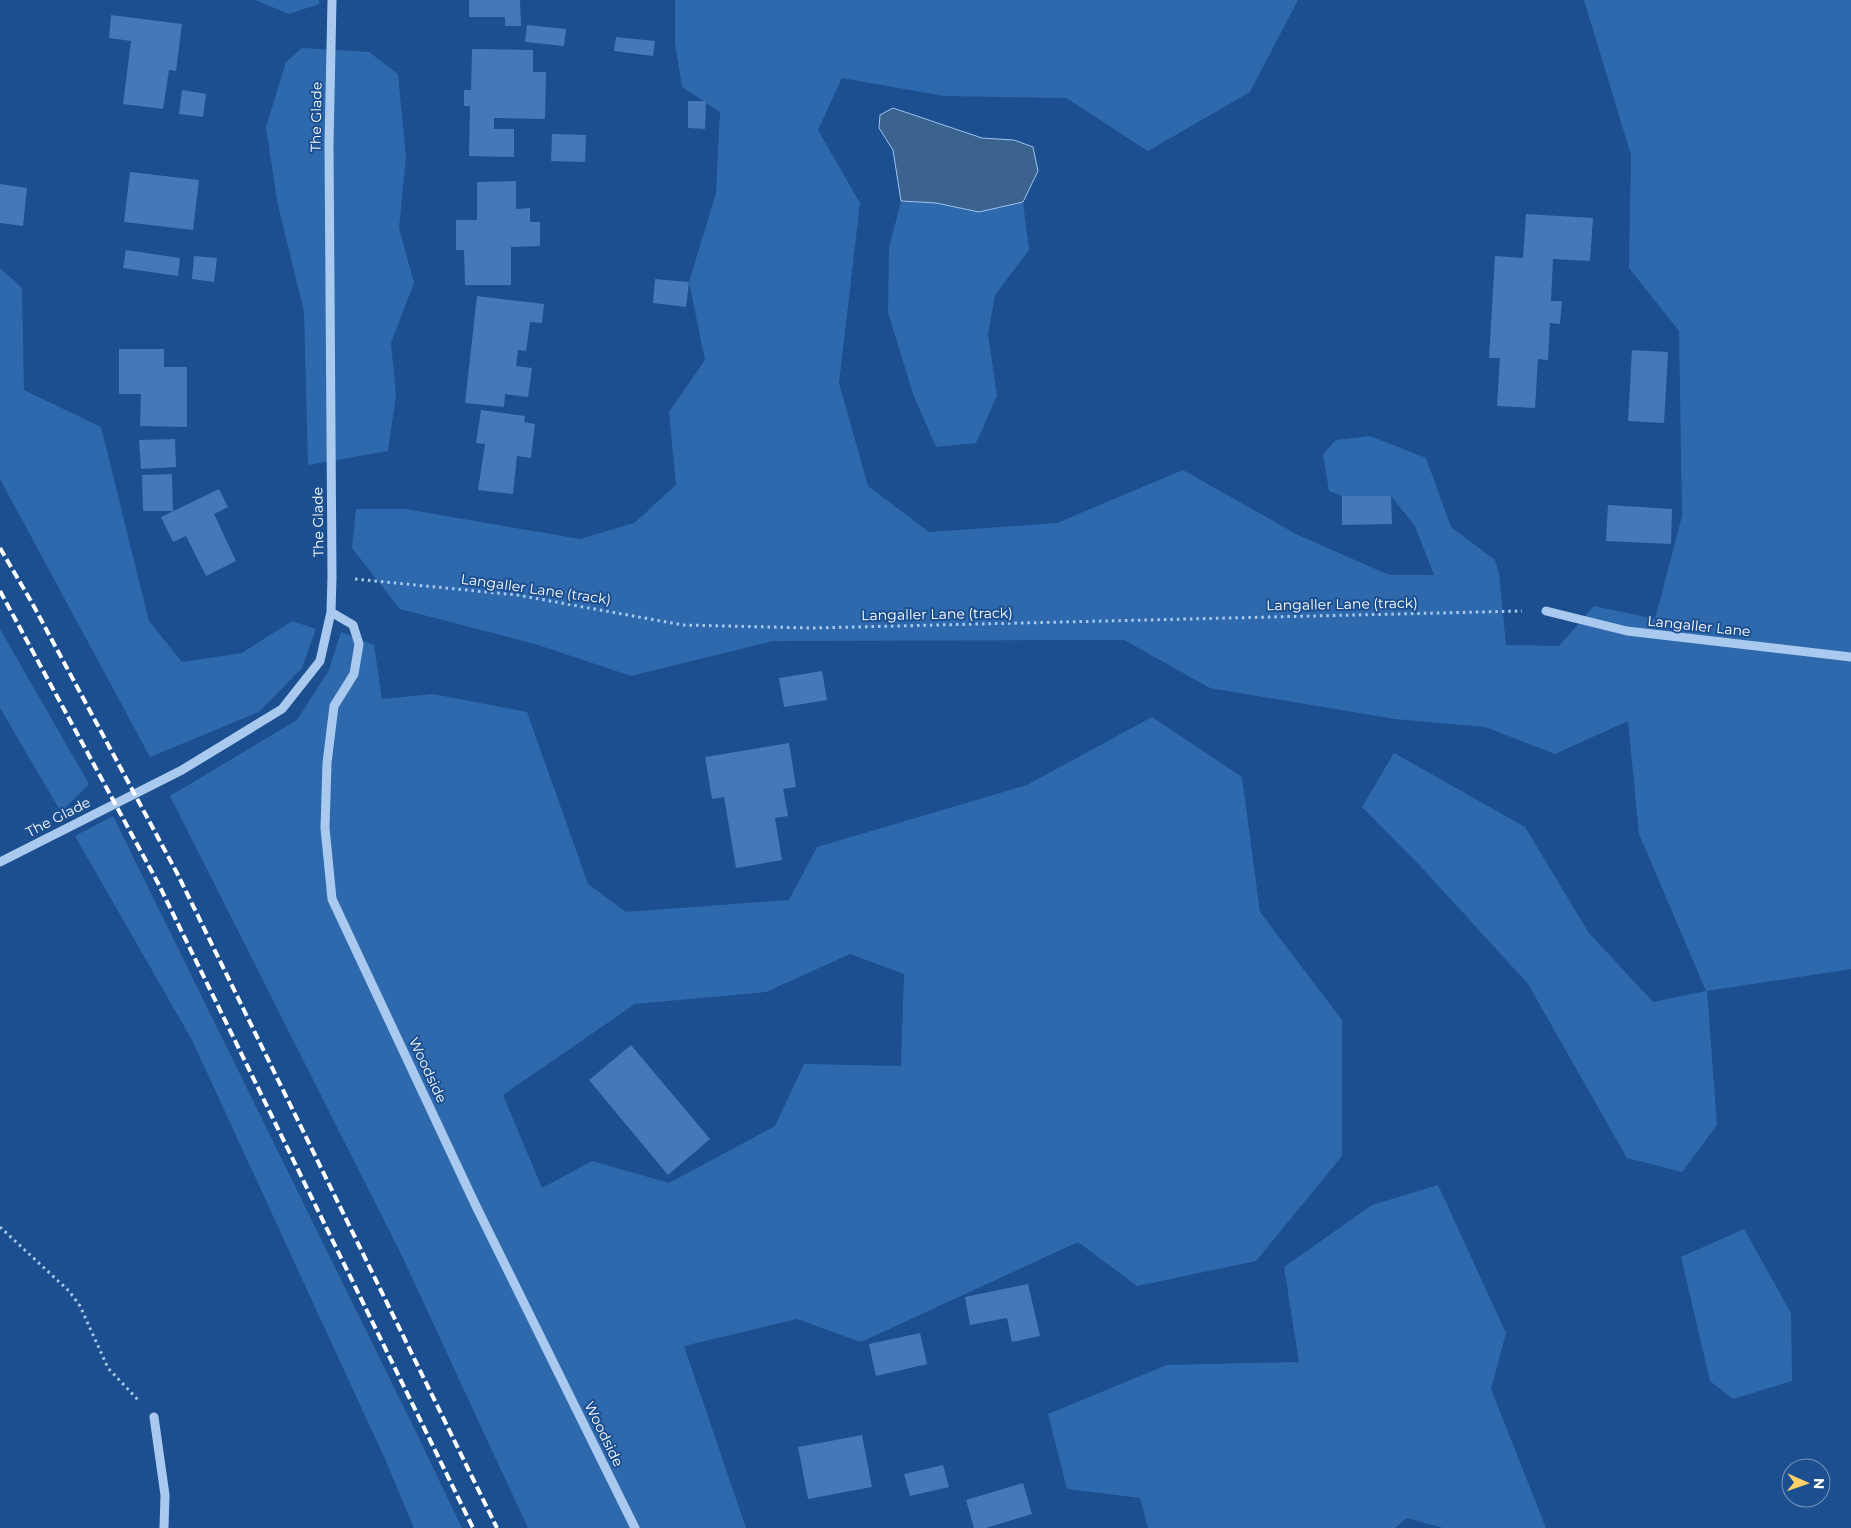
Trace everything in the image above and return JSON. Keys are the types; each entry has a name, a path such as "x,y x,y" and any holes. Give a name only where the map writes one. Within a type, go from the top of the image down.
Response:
{"street":[{"name":"The Glade","path":"0,862 182,770 282,709 320,661 331,612 332,577 329,144 332,0"},
{"name":"Langaller Lane","path":"1546,610 1627,631 1851,657"},
{"name":"Woodside","path":"331,612 353,625 358,644 354,674 334,706 326,763 325,828 332,899 475,1204 635,1528"},
{"path":"154,1417 165,1495 164,1528"}],"path":[{"name":"Langaller Lane (track)","path":"332,577 517,595 683,625 802,628 1546,610"},
{"path":"0,1226 69,1291 80,1306 108,1368 154,1417"}],"shaded area":[{"path":"255,0 319,0 319,4 289,14"},
{"path":"675,0 1298,0 1250,92 1148,151 1066,98 944,96 842,78 818,130 860,203 839,383 868,486 929,532 1057,523 1183,470 1298,535 1389,575 1434,575 1415,526 1391,496 1342,496 1329,491 1323,454 1336,440 1370,436 1426,458 1451,527 1495,560 1499,574 1506,645 1559,646 1594,606 1655,619 1682,516 1679,331 1629,268 1631,155 1584,0 1851,0 1851,969 1707,991 1717,1125 1682,1172 1627,1158 1528,984 1424,870 1362,807 1394,753 1525,827 1589,933 1653,1002 1706,991 1639,834 1628,721 1555,754 1485,727 1395,719 1210,688 1124,640 773,641 631,676 535,644 400,609 352,548 356,509 405,509 580,539 634,523 676,485 669,412 705,360 689,282 716,193 720,112 682,87 675,43"},
{"path":"302,48 369,52 398,74 406,157 399,228 414,283 391,343 396,396 388,451 308,465 304,312 277,201 266,127 286,62"},
{"path":"893,108 982,138 1014,140 1033,147 1038,171 1023,202 979,212 936,203 901,201 893,150 879,128 880,115"},
{"path":"901,201 936,203 979,212 1023,202 1029,250 995,295 988,334 997,396 976,443 936,447 913,394 888,312 889,248"},
{"path":"0,268 22,288 24,390 101,427 149,621 182,662 242,653 292,621 316,629 302,668 259,712 150,757 0,479"},
{"path":"0,629 89,784 61,812 0,708"},
{"path":"341,632 374,645 382,699 433,694 527,712 588,884 626,912 789,900 817,847 1027,785 1152,717 1242,777 1260,912 1342,1020 1342,1156 1256,1261 1137,1286 1078,1242 861,1342 797,1319 684,1346 746,1528 528,1528 401,1254 170,796 297,720 329,670","holes":["850,954 904,974 901,1066 804,1064 775,1126 669,1183 592,1161 542,1188 503,1095 635,1004 766,992"]},
{"path":"113,816 462,1528 414,1528 385,1459 192,1040 75,836"},
{"path":"1438,1185 1506,1333 1491,1389 1546,1528 1443,1528 1407,1518 1395,1528 1148,1528 1140,1498 1067,1489 1048,1414 1167,1365 1299,1362 1284,1267 1372,1205"},
{"path":"1744,1229 1791,1313 1792,1381 1733,1399 1710,1381 1681,1257"}],"building":[{"path":"469,0 520,0 521,26 505,26 505,17 469,17"},
{"path":"111,15 182,24 176,71 169,70 163,109 123,104 131,41 109,38"},
{"path":"527,25 566,29 564,46 525,42"},
{"path":"616,37 655,41 653,56 614,51"},
{"path":"472,49 533,50 533,72 546,72 545,119 494,118 494,129 514,129 514,157 469,156 470,106 464,106 464,90 471,90"},
{"path":"182,90 206,94 203,117 179,114"},
{"path":"688,101 706,101 705,129 688,128"},
{"path":"552,134 586,135 585,162 551,161"},
{"path":"130,172 199,180 193,230 124,222"},
{"path":"516,181 516,209 530,208 530,222 540,222 540,246 511,247 511,285 465,285 464,250 456,250 456,220 477,220 477,182"},
{"path":"0,184 27,188 23,226 0,223"},
{"path":"1526,214 1593,218 1590,261 1553,259 1551,301 1562,301 1560,324 1550,323 1548,360 1538,359 1535,408 1497,406 1500,358 1489,358 1495,256 1523,258"},
{"path":"126,250 180,258 178,276 123,268"},
{"path":"194,256 217,258 214,282 192,279"},
{"path":"655,279 689,282 686,307 653,303"},
{"path":"477,296 544,304 542,323 530,322 526,351 518,350 516,366 532,368 528,397 505,394 504,407 465,403"},
{"path":"119,349 164,349 164,367 187,367 187,427 140,426 141,394 119,394"},
{"path":"1632,350 1668,352 1664,423 1628,421"},
{"path":"481,410 525,416 524,422 535,424 531,458 517,456 513,494 478,490 485,444 476,443"},
{"path":"175,439 176,467 141,469 139,440"},
{"path":"172,474 173,511 143,511 142,475"},
{"path":"219,489 228,507 214,514 236,561 206,576 186,536 173,542 161,517"},
{"path":"1342,496 1391,496 1392,524 1342,525"},
{"path":"1608,505 1672,509 1671,544 1606,541"},
{"path":"822,671 827,700 784,707 779,678"},
{"path":"789,743 796,787 783,789 788,816 775,818 782,860 736,868 724,797 712,799 705,757"},
{"path":"631,1045 710,1139 668,1175 589,1080"},
{"path":"1028,1284 1040,1336 1012,1342 1007,1318 970,1325 965,1297"},
{"path":"920,1333 927,1364 876,1376 869,1344"},
{"path":"862,1435 872,1487 808,1499 798,1447"},
{"path":"943,1465 949,1487 910,1496 904,1474"},
{"path":"1023,1483 1032,1514 986,1528 974,1528 966,1500"}],"railway":[{"path":"0,548 31,601 177,873 497,1528"},
{"path":"0,591 158,883 473,1528"}]}
